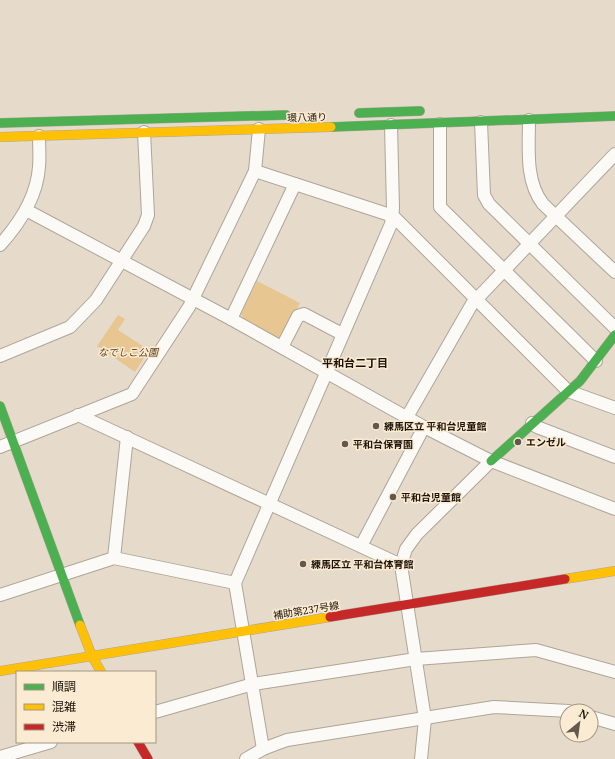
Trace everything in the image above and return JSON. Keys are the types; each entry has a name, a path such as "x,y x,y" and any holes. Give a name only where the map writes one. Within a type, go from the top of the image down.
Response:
{"street":[{"path":"347,113 426,111"},
{"name":"環八通り","path":"0,123 292,115"},
{"name":"環八通り","path":"0,137 440,124 615,116"},
{"path":"529,120 532,184 538,198 615,272"},
{"path":"481,122 484,195 489,204 615,328"},
{"path":"440,124 440,207 505,269 596,361"},
{"path":"263,749 235,583 391,224 393,216 391,125"},
{"path":"0,447 78,414 132,394 193,300 255,171 259,129"},
{"path":"0,356 70,327 96,300 122,261 144,226 148,215 144,132"},
{"path":"0,245 12,232 26,210 37,182 39,166 39,136"},
{"path":"407,417 477,299 615,154"},
{"path":"255,171 393,216 568,391 615,408"},
{"path":"231,319 296,184"},
{"path":"26,210 231,319 424,427 491,461 615,508"},
{"path":"282,347 298,316 304,314 342,334"},
{"path":"421,759 425,719 401,565 406,549 417,534 491,461 580,381 615,335"},
{"path":"0,406 92,656 100,671"},
{"path":"78,414 401,565"},
{"path":"532,423 537,427 615,457"},
{"path":"361,546 424,427"},
{"path":"114,558 128,437"},
{"path":"0,595 114,558 235,583"},
{"name":"補助第237号線","path":"0,671 615,571"},
{"path":"156,712 253,684 416,659 536,650 615,672"},
{"path":"247,759 263,749 287,740 494,707 559,710"},
{"path":"599,719 615,724"},
{"path":"0,757 48,743"},
{"path":"139,743 148,759"}],"green space":[{"path":"257,281 300,303 282,337 277,338 244,320 241,314"},
{"name":"なでしこ公園","path":"118,315 125,319 118,330 149,350 135,372 97,346"}],"traffic: fast":[{"path":"359,113 420,111"},
{"path":"0,123 286,115"},
{"path":"331,127 615,116"},
{"path":"491,461 580,381 615,335"},
{"path":"0,406 80,625"}],"traffic: slow":[{"path":"0,137 331,127"},
{"path":"565,579 615,571"},
{"path":"0,671 330,617"},
{"path":"80,625 92,656 100,671"}],"traffic: jam":[{"path":"330,617 565,579"},
{"path":"139,743 148,759"}],"place":[{"name":"練馬区立 平和台児童館","path":"376,426"},
{"name":"エンゼル","path":"518,442"},
{"name":"平和台保育園","path":"345,444"},
{"name":"平和台児童館","path":"393,497"},
{"name":"練馬区立 平和台体育館","path":"303,564"}],"district":[{"name":"平和台二丁目","path":"355,362"}]}
